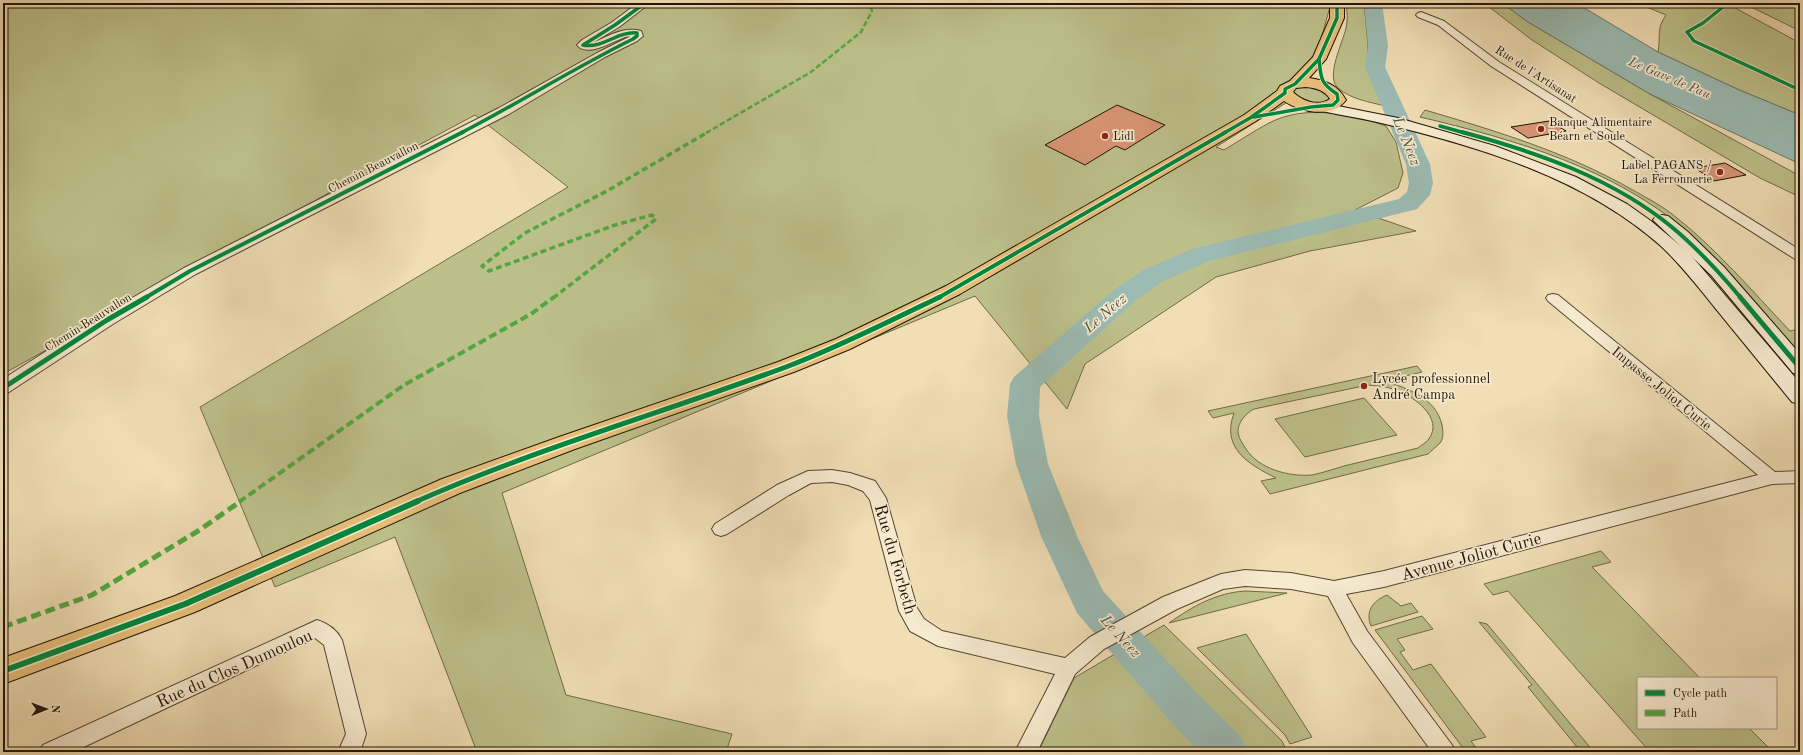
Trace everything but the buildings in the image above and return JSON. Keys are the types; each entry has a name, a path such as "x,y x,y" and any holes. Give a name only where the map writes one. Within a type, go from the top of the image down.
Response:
{"main road":[{"path":"3,671 185,604 451,486 574,440 786,367 844,344 953,290 1250,118 1290,88 1319,59 1337,18 1337,3"},
{"path":"1250,118 1333,105 1338,100 1321,76 1319,59"},
{"path":"1290,88 1305,83 1331,91 1378,113 1524,150 1601,183 1654,214 1689,242 1710,262 1800,368"},
{"path":"1290,88 1290,99 1299,104 1378,113"},
{"path":"1414,123 1513,156 1541,167 1589,189 1633,215 1669,244 1688,262 1800,397"}],"street":[{"name":"Chemin Beauvallon","path":"3,388 107,320 190,272 504,112 601,55 633,39 637,36 637,33 623,32 595,46 587,47 583,45 615,25 645,3"},
{"name":"Rue de l'Artisanat","path":"1421,15 1441,23 1495,64 1800,256"},
{"name":"Impasse Joliot Curie","path":"1552,298 1772,478"},
{"name":"Rue du Forbeth","path":"721,529 783,490 808,477 838,477 850,479 869,486 878,498 908,611 917,625 938,638 1068,668"},
{"name":"Avenue Joliot Curie","path":"1334,589 1384,579 1772,478 1800,477"},
{"path":"1026,752 1068,668 1097,643 1170,603 1221,582 1245,578 1291,581 1334,589 1360,637 1445,752"},
{"name":"Rue du Clos Dumoulou","path":"50,752 316,628 332,640 356,734 349,752"}],"green space":[{"path":"3,3 1331,3 1308,87 1319,89 1329,96 1329,99 1321,103 1317,103 1297,96 1216,147 1224,150 1269,123 1283,117 1313,112 1342,115 1386,126 1396,142 1403,173 1398,188 1355,210 1416,231 1310,251 1216,277 1085,364 1067,409 975,296 502,493 566,695 732,734 726,752 477,752 395,537 275,587 200,407 568,187 475,115 327,194 3,374"},
{"path":"1346,3 1364,3 1368,45 1367,64 1385,106 1360,100 1347,94 1337,87 1334,82 1333,75 1336,58 1347,25"},
{"path":"1484,3 1502,3 1528,22 1650,94 1800,176 1800,197 1760,178 1599,83 1532,40"},
{"path":"1637,3 1726,3 1800,43 1800,115 1737,89 1658,52 1661,24 1666,15"},
{"path":"1743,3 1800,3 1800,31"},
{"path":"1425,110 1504,134 1556,153 1606,176 1662,207 1688,227 1719,255 1790,331 1800,329 1800,354 1719,262 1690,234 1661,211 1630,191 1597,174 1562,159 1491,135 1420,117"},
{"path":"1417,366 1422,372 1386,381 1412,391 1427,401 1439,416 1442,425 1443,437 1440,443 1428,454 1270,494 1261,481 1276,478 1247,461 1234,445 1231,436 1231,425 1234,413 1213,418 1208,411","holes":["1368,385 1387,387 1400,392 1409,396 1424,408 1433,423 1432,432 1427,441 1418,448 1312,475 1294,475 1275,470 1259,462 1246,449 1239,437 1238,429 1241,422 1245,416 1254,409"]},
{"path":"1364,398 1397,435 1305,457 1275,419"},
{"path":"1601,551 1611,562 1592,567 1699,677 1637,677 1637,729 1750,729 1772,751 1650,752 1508,591 1493,595 1484,584"},
{"path":"1245,591 1287,593 1169,623 1205,601 1224,594"},
{"path":"1387,595 1401,606 1411,603 1418,612 1371,626 1369,616 1374,603"},
{"path":"1422,616 1433,629 1397,639 1405,650 1400,652 1413,670 1431,664 1486,737 1471,741 1479,752 1466,752 1375,630"},
{"path":"1479,622 1487,624 1594,752 1581,752 1528,687 1532,685"},
{"path":"1164,625 1282,741 1287,752 1038,752 1074,678"},
{"path":"1246,634 1312,737 1290,744 1285,735 1197,648"}],"water":[{"name":"Le Gave de Pau","path":"1502,3 1576,3 1658,52 1737,89 1800,115 1800,164 1650,94 1528,22"}],"waterway":[{"name":"Le Neez","path":"1227,752 1179,702 1090,602 1059,536 1032,464 1023,416 1025,384 1125,295 1154,275 1201,255 1408,204 1418,195 1421,183 1418,164 1375,67 1378,46 1373,3"}],"marked path":[{"path":"3,627 92,595 198,531 404,385 531,314 656,219 652,215 615,225 489,271 482,266 525,233 607,191 811,72 861,32 872,11 869,3"}],"cycle path":[{"path":"3,388 107,320 190,271 504,111 601,55 633,39 637,36 637,33 629,32 615,36 596,45 583,45 615,25 645,3"},
{"path":"3,671 185,604 451,486 567,443 786,367 843,344 953,290 1250,118 1285,93 1285,89 1295,84 1319,59 1337,18 1337,3"},
{"path":"1728,3 1703,23 1687,32 1694,41 1800,90"},
{"path":"1254,117 1311,107 1333,105 1338,100 1337,94 1326,87 1321,76 1319,59"},
{"path":"1440,126 1525,150 1547,158 1591,177 1653,213 1690,243 1705,258 1747,304 1800,368"}],"place":[{"name":"Banque Alimentaire Béarn et Soule","path":"1541,129"},
{"name":"Lidl","path":"1105,136"},
{"name":"Label PAGANS / La Ferronnerie","path":"1720,172"},
{"name":"Lycée professionnel André Campa","path":"1364,386"}]}
